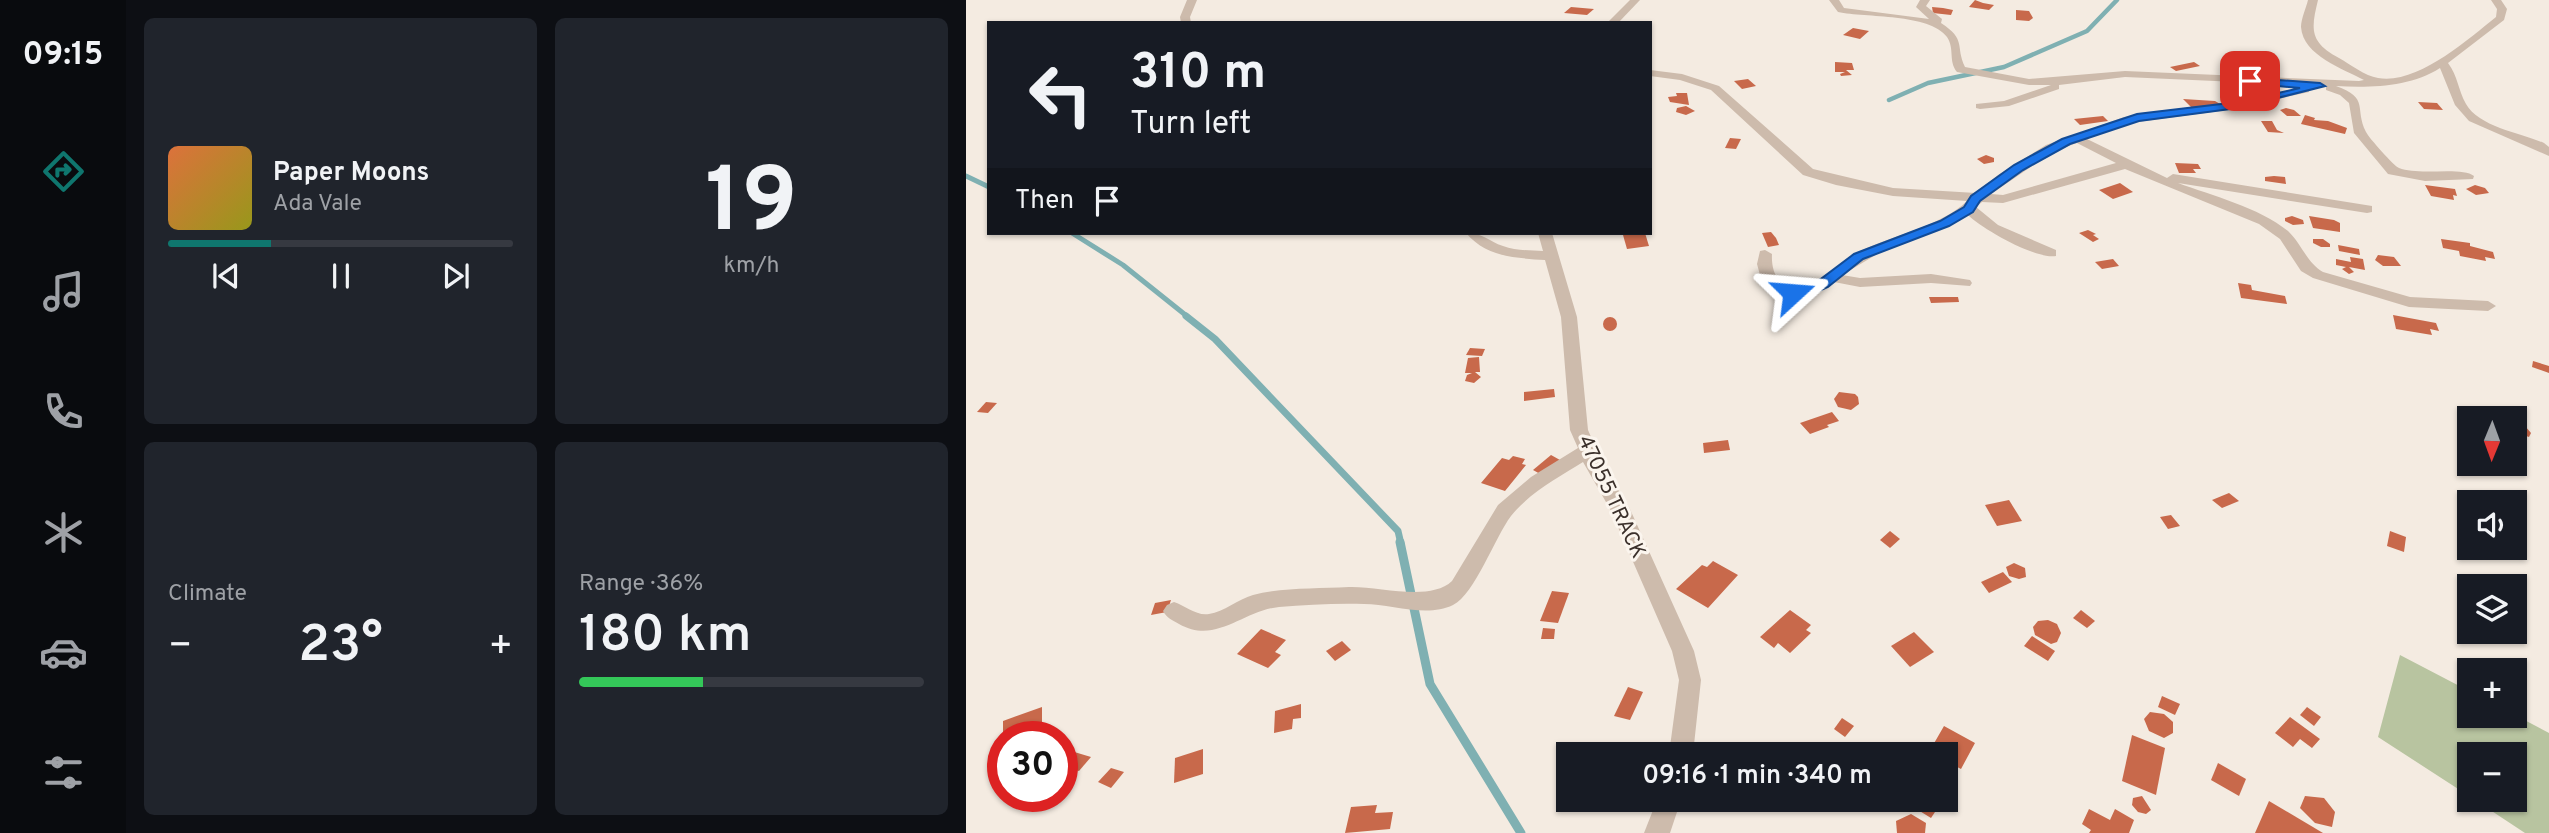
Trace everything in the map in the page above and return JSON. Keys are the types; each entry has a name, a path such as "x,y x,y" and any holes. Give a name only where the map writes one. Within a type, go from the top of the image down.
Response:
{"street":[{"path":"1186,21 1192,1 1205,0"},
{"path":"1834,0 1841,10 1911,17 1942,26"},
{"path":"1925,0 1921,7 1955,38 1960,53 1958,65 1961,70 2012,80 2067,81 2125,74 2319,85 2413,78 2441,63 2501,18 2502,9 2496,0"},
{"path":"2313,0 2306,29 2316,48 2376,82"},
{"path":"1614,21 1631,3"},
{"path":"2441,63 2448,68 2455,92 2467,113 2549,152"},
{"path":"1652,73 1697,81 1723,93 1790,157 1816,175 1893,192 1972,204 2003,199 2124,165"},
{"path":"1980,106 2005,104 2067,81"},
{"path":"1765,254 1763,269 1768,278 1784,290 1805,292 1858,257 1945,223 2034,157 2077,138 2137,118 2238,105 2319,85 2338,90 2355,102 2360,133 2393,171 2425,177 2468,176"},
{"path":"2077,138 2124,165 2264,221 2285,236 2306,268 2318,275 2409,302 2488,306"},
{"path":"2149,176 2201,180 2367,209"},
{"path":"1972,204 1992,227 2051,253"},
{"path":"1476,235 1494,249 1510,254 1550,256"},
{"name":"47055 TRACK","path":"1545,235 1550,256 1562,283 1569,317 1579,430 1587,451 1619,507 1683,651 1690,680 1682,742"},
{"path":"1831,276 1846,282 1934,276 1965,283"},
{"path":"1174,611 1196,622 1213,623 1252,604 1277,599 1365,595 1424,601 1448,598 1459,587 1505,510 1545,477 1587,451"},
{"path":"1657,833 1665,812"}],"green space":[{"path":"2400,655 2457,685 2457,728 2527,728 2527,721 2549,733 2549,833 2525,833 2493,812 2527,812 2527,742 2457,742 2457,788 2378,737"}],"building":[{"path":"1975,0 1994,5 1989,10 1969,7"},
{"path":"1571,7 1594,9 1587,15 1564,13"},
{"path":"1932,7 1953,10 1951,15 1933,13"},
{"path":"2016,10 2029,11 2033,18 2029,21 2016,20"},
{"path":"1853,28 1869,31 1860,39 1843,35"},
{"path":"2264,56 2275,64 2261,65 2256,62 2264,60 2254,61 2249,57"},
{"path":"1835,62 1852,63 1854,70 1846,70 1852,75 1841,76 1840,74 1845,72 1835,72"},
{"path":"2194,62 2200,66 2176,71 2170,67"},
{"path":"1748,79 1756,86 1742,89 1734,81"},
{"path":"1676,93 1687,93 1689,105 1670,102 1668,97 1677,96"},
{"path":"2183,99 2215,101 2222,105 2192,108"},
{"path":"2418,102 2437,103 2443,110 2424,109"},
{"path":"1686,106 1695,111 1686,115 1676,112 1677,108"},
{"path":"2286,108 2301,116 2287,116 2280,110"},
{"path":"2305,115 2315,118 2314,120 2328,121 2347,128 2345,134 2301,124"},
{"path":"2103,116 2108,121 2080,125 2074,119"},
{"path":"2261,121 2272,121 2277,130 2284,133 2268,132"},
{"path":"1730,138 1741,139 1736,149 1725,148"},
{"path":"1986,155 1994,158 1994,162 1984,164 1977,159"},
{"path":"2175,163 2198,164 2201,169 2193,169 2196,173 2179,173"},
{"path":"2265,177 2285,177 2286,184 2265,181"},
{"path":"2120,183 2133,192 2113,199 2099,190"},
{"path":"2425,185 2455,189 2457,196 2453,195 2454,200 2431,196"},
{"path":"2475,185 2485,188 2489,193 2476,195 2466,189"},
{"path":"2292,216 2303,220 2304,224 2293,225 2285,221 2285,218"},
{"path":"2309,216 2340,223 2340,232 2313,228"},
{"path":"2088,230 2099,239 2093,242 2079,233"},
{"path":"1771,232 1779,245 1768,247 1762,233"},
{"path":"1623,235 1646,235 1649,246 1627,249"},
{"path":"2313,239 2323,239 2330,247 2321,247 2313,243"},
{"path":"2441,239 2470,243 2470,246 2493,252 2495,259 2485,257 2486,261 2460,256 2459,251 2443,248"},
{"path":"2338,245 2359,249 2360,255 2339,251"},
{"path":"2378,255 2394,257 2401,266 2383,266 2375,260"},
{"path":"2350,257 2363,259 2365,270 2349,267 2354,272 2349,274 2342,269 2346,267 2336,265 2336,259 2351,262"},
{"path":"2113,259 2119,266 2102,269 2095,262"},
{"path":"2238,283 2251,285 2252,290 2285,296 2287,304 2241,298"},
{"path":"1929,297 1958,297 1959,302 1931,303"},
{"path":"2393,315 2436,323 2439,331 2430,329 2432,335 2396,329"},
{"path":"1610,317 1615,319 1615,329 1610,331 1605,329 1603,324 1605,319"},
{"path":"1470,348 1485,349 1482,356 1466,355"},
{"path":"1479,357 1480,372 1475,372 1481,377 1474,383 1465,381 1467,375 1472,373 1465,373 1468,358"},
{"path":"2533,361 2549,366 2549,373 2532,367"},
{"path":"1554,389 1555,397 1524,401 1524,392"},
{"path":"1839,392 1855,394 1859,404 1851,410 1838,407 1834,399"},
{"path":"986,402 997,403 988,413 977,412"},
{"path":"1832,412 1839,421 1810,434 1800,423"},
{"path":"1728,440 1730,450 1704,453 1703,443"},
{"path":"1551,455 1560,460 1542,475 1533,470"},
{"path":"1513,456 1525,459 1522,464 1526,465 1505,491 1481,483 1502,458 1509,460"},
{"path":"2229,493 2239,501 2222,508 2212,500"},
{"path":"2009,500 2022,521 1997,526 1985,505"},
{"path":"2171,515 2180,526 2168,529 2160,517"},
{"path":"1890,531 1900,539 1890,548 1880,540"},
{"path":"2390,531 2406,537 2404,552 2387,546"},
{"path":"1713,561 1738,575 1708,608 1676,589 1702,565 1707,567"},
{"path":"2014,563 2025,568 2026,577 2019,579 2009,576 2006,567"},
{"path":"2003,572 2012,582 1989,593 1981,582"},
{"path":"1552,591 1569,593 1558,623 1540,621"},
{"path":"1171,600 1167,612 1151,615 1155,603"},
{"path":"1790,610 1811,625 1806,630 1811,633 1790,653 1778,643 1774,648 1760,637"},
{"path":"2081,610 2095,621 2087,628 2073,618"},
{"path":"2048,620 2057,624 2061,633 2057,642 2051,644 2035,635 2033,627 2038,621"},
{"path":"1543,628 1555,629 1554,639 1541,639"},
{"path":"1261,629 1286,640 1275,652 1281,655 1268,668 1237,654"},
{"path":"1914,632 1934,652 1910,667 1891,646"},
{"path":"2032,636 2055,651 2048,661 2024,646"},
{"path":"1342,641 1351,650 1335,661 1326,651"},
{"path":"1628,687 1643,692 1630,720 1614,716"},
{"path":"2162,696 2180,704 2175,715 2158,707"},
{"path":"1301,704 1301,718 1293,719 1292,729 1274,733 1275,711"},
{"path":"1042,707 1042,721 1003,721"},
{"path":"2307,707 2321,717 2314,726 2300,715"},
{"path":"2150,712 2164,714 2173,722 2173,733 2164,738 2149,731 2144,719"},
{"path":"2290,717 2320,739 2312,748 2300,739 2293,747 2275,733"},
{"path":"1842,718 1854,726 1845,737 1834,729"},
{"path":"1944,726 1975,743 1961,769 1958,767 1958,742 1935,742"},
{"path":"2132,735 2165,748 2156,795 2122,781"},
{"path":"1203,749 1203,774 1174,783 1175,758"},
{"path":"1078,753 1091,757 1079,771"},
{"path":"2218,763 2246,779 2239,796 2211,780"},
{"path":"1111,768 1124,772 1111,788 1098,782"},
{"path":"2142,796 2151,810 2146,814 2138,812 2132,805 2133,798"},
{"path":"2305,796 2324,798 2335,812 2332,827 2315,823 2300,808"},
{"path":"2269,801 2323,833 2255,833"},
{"path":"1377,805 1375,813 1393,812 1390,829 1345,833 1351,807"},
{"path":"2089,809 2110,820 2115,809 2134,820 2129,833 2089,833 2091,830 2082,824"},
{"path":"1921,812 1935,812 1931,818"},
{"path":"1911,814 1926,823 1925,833 1897,833 1896,821"}],"waterway":[{"path":"1889,100 1928,83 2004,67 2087,31 2117,0"},
{"path":"966,176 987,186"},
{"path":"1075,235 1123,265 1188,317"},
{"path":"1186,316 1215,339 1398,531 1401,544"},
{"path":"1400,542 1430,684 1521,833"}],"route":[{"path":"1793,293 1816,288 1843,266 1884,245 1945,223 1969,209 1975,199 2018,167 2066,141 2137,118 2238,105 2320,86 2250,81"}]}
